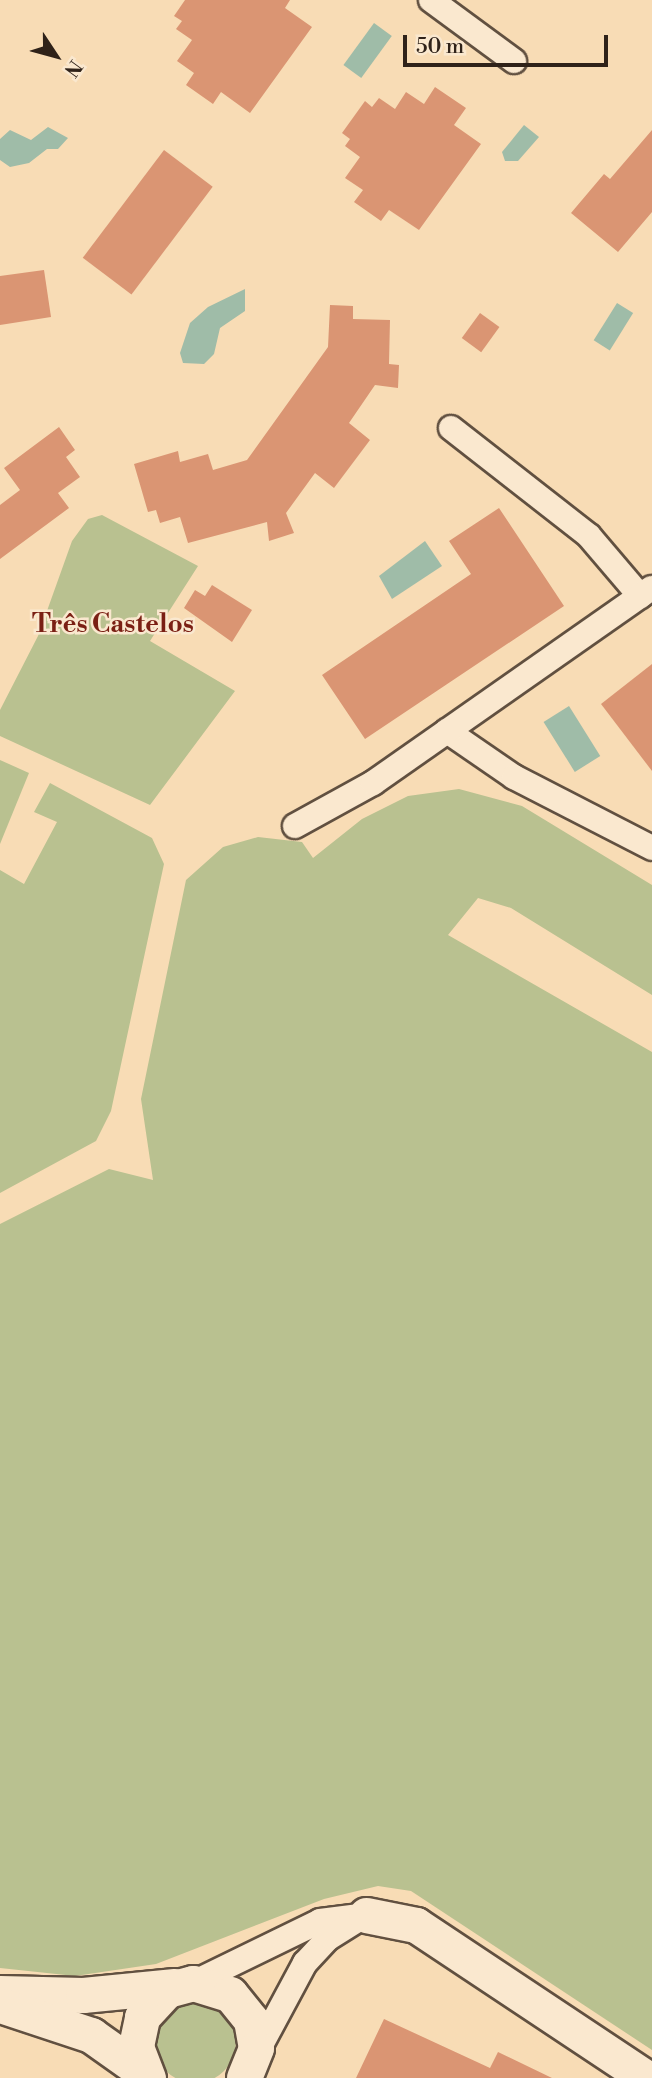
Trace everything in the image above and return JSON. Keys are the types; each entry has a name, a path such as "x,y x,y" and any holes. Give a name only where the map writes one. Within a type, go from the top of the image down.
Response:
{"street":[{"path":"431,0 514,61"},
{"path":"296,826 373,783 646,592 589,536 451,428"},
{"path":"447,731 514,777 652,848"},
{"path":"248,2072 304,1964 327,1938 366,1914"},
{"path":"145,2075 136,2046 142,2017 152,2002 320,1921 366,1914 416,1925 646,2078"},
{"path":"0,1993 83,1995 186,1984 218,1987 242,2004 256,2038 248,2072"},
{"path":"0,2005 91,2035 145,2075"}],"green space":[{"path":"102,515 198,566 150,641 235,691 150,805 0,736 0,710 38,636 72,541 88,519"},
{"path":"0,760 29,773 0,844"},
{"path":"50,783 152,838 164,864 111,1111 96,1141 0,1193 0,870 24,884 57,822 34,812"},
{"path":"459,789 522,806 652,885 652,995 511,908 478,898 448,935 652,1052 652,2050 411,1891 378,1886 324,1899 156,1964 75,1976 0,1968 0,1224 109,1169 153,1180 141,1099 186,880 223,847 258,837 302,842 313,858 362,819 408,796"},
{"path":"195,2001 211,2005 224,2013 232,2026 236,2042 232,2058 224,2071 211,2079 195,2083 179,2079 166,2071 158,2058 154,2042 158,2026 166,2013 179,2005"}],"shaded area":[{"path":"374,23 392,36 361,78 343,65"},
{"path":"524,125 539,137 518,161 505,161 502,152"},
{"path":"48,127 68,138 58,149 47,149 29,163 10,167 0,160 0,139 10,130 31,140"},
{"path":"245,289 245,311 220,328 214,354 204,364 183,363 180,353 190,323 208,307"},
{"path":"617,303 633,313 610,350 594,340"},
{"path":"425,541 442,566 392,599 379,576"},
{"path":"569,706 600,756 575,772 544,722"}],"building":[{"path":"185,0 290,0 285,8 312,27 250,113 221,92 213,104 186,85 194,73 177,61 192,40 176,29 182,21 174,16"},
{"path":"435,87 466,108 454,125 481,144 419,230 389,210 381,221 354,202 363,190 345,178 360,157 345,146 350,139 342,133 365,101 372,107 379,98 395,109 406,92 424,104"},
{"path":"652,130 652,212 618,252 571,213 604,174 610,179"},
{"path":"164,150 213,187 131,295 83,258"},
{"path":"44,270 51,317 0,325 0,276"},
{"path":"330,305 353,306 353,319 390,320 389,364 399,365 398,388 375,385 349,423 370,440 334,488 315,473 286,513 294,533 269,541 267,522 188,543 180,517 160,523 156,510 148,512 134,464 178,451 180,462 208,454 213,470 247,460 328,347"},
{"path":"480,313 499,327 481,352 462,338"},
{"path":"59,427 75,450 66,457 80,477 58,493 69,508 0,559 0,505 20,490 4,468"},
{"path":"499,508 564,606 365,739 322,675 471,574 449,541"},
{"path":"212,585 252,610 232,642 184,608 195,590 205,596"},
{"path":"652,664 652,771 601,704"},
{"path":"384,2019 490,2068 498,2052 552,2078 356,2078"}],"district":[{"name":"Três Castelos","path":"113,625"}]}
